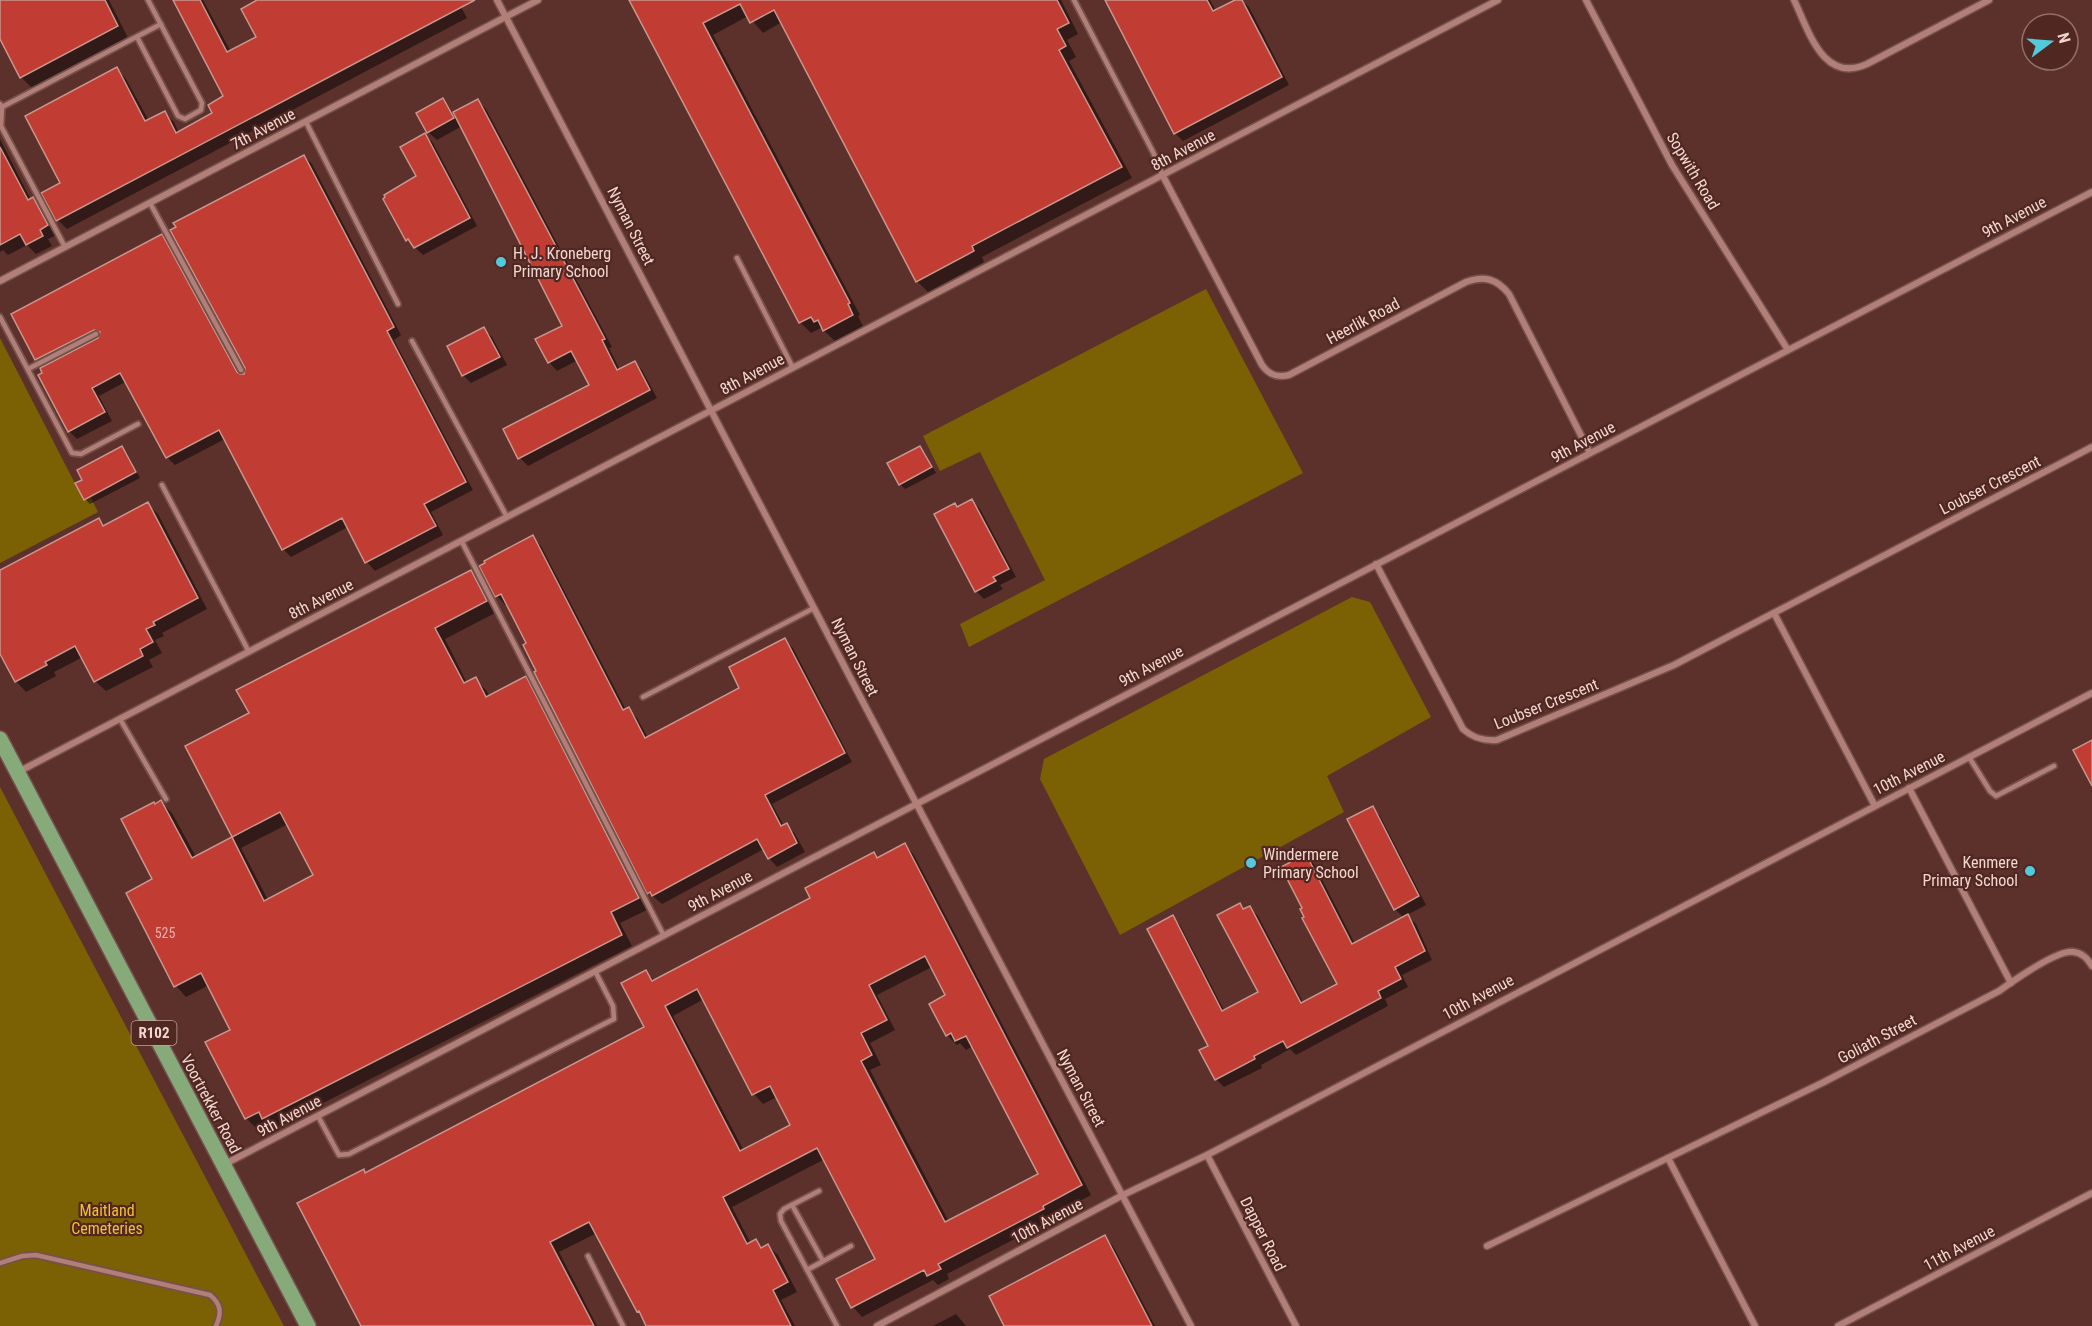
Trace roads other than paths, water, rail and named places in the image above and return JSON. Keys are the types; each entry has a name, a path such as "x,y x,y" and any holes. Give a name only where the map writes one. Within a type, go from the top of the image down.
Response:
{"main road":[{"name":"Voortrekker Road","path":"0,739 308,1326"}],"street":[{"name":"Nyman Street","path":"498,0 1191,1326"},
{"name":"7th Avenue","path":"0,281 538,0"},
{"name":"8th Avenue","path":"18,772 1162,176 1484,3 1498,0"},
{"name":"Sopwith Road","path":"1586,0 1672,165 1788,350"},
{"path":"1794,0 1824,57 1838,67 1848,69 1867,64 1989,0"},
{"name":"Heerlik Road","path":"1162,176 1262,365 1271,374 1289,375 1466,282 1474,279 1491,279 1509,294 1590,453"},
{"name":"9th Avenue","path":"224,1165 2092,192"},
{"name":"Loubser Crescent","path":"1376,564 1458,723 1468,734 1482,740 1503,737 1674,665 2092,447"},
{"path":"1774,613 1875,806"},
{"name":"10th Avenue","path":"877,1326 2092,693"},
{"path":"1909,788 2011,983"},
{"name":"Goliath Street","path":"1487,1246 1824,1082 1999,991 2026,972 2069,952 2080,953 2092,966"},
{"name":"Dapper Road","path":"1207,1155 1296,1326"},
{"path":"1668,1158 1755,1326"},
{"name":"11th Avenue","path":"1838,1326 2092,1193"}],"lane":[{"path":"137,37 178,116 185,119 199,112 202,103 148,0"},
{"path":"1074,0 1153,152 1162,176"},
{"path":"65,247 2,126 1,106 161,24"},
{"path":"306,122 398,304"},
{"path":"150,203 241,370"},
{"path":"737,258 793,368"},
{"path":"0,317 74,454 81,454 138,423"},
{"path":"28,369 96,334"},
{"path":"412,341 507,517"},
{"path":"162,485 249,652"},
{"path":"462,542 664,936"},
{"path":"643,697 814,608"},
{"path":"120,719 166,799"},
{"path":"1969,757 1990,791 1996,796 2054,766"},
{"path":"318,1116 339,1155 350,1154 614,1019 613,1006 595,971"},
{"path":"819,1191 780,1214 781,1221 837,1326"},
{"path":"792,1205 823,1261"},
{"path":"807,1270 851,1246"},
{"path":"0,1263 22,1256 36,1255 210,1295 220,1307 220,1317 216,1326"},
{"path":"588,1256 623,1326"}],"place":[{"name":"H. J. Kroneberg Primary School","path":"501,262"},
{"name":"Windermere Primary School","path":"1251,863"},
{"name":"Kenmere Primary School","path":"2030,871"}],"park label":[{"name":"Maitland Cemeteries","path":"107,1219"}]}
